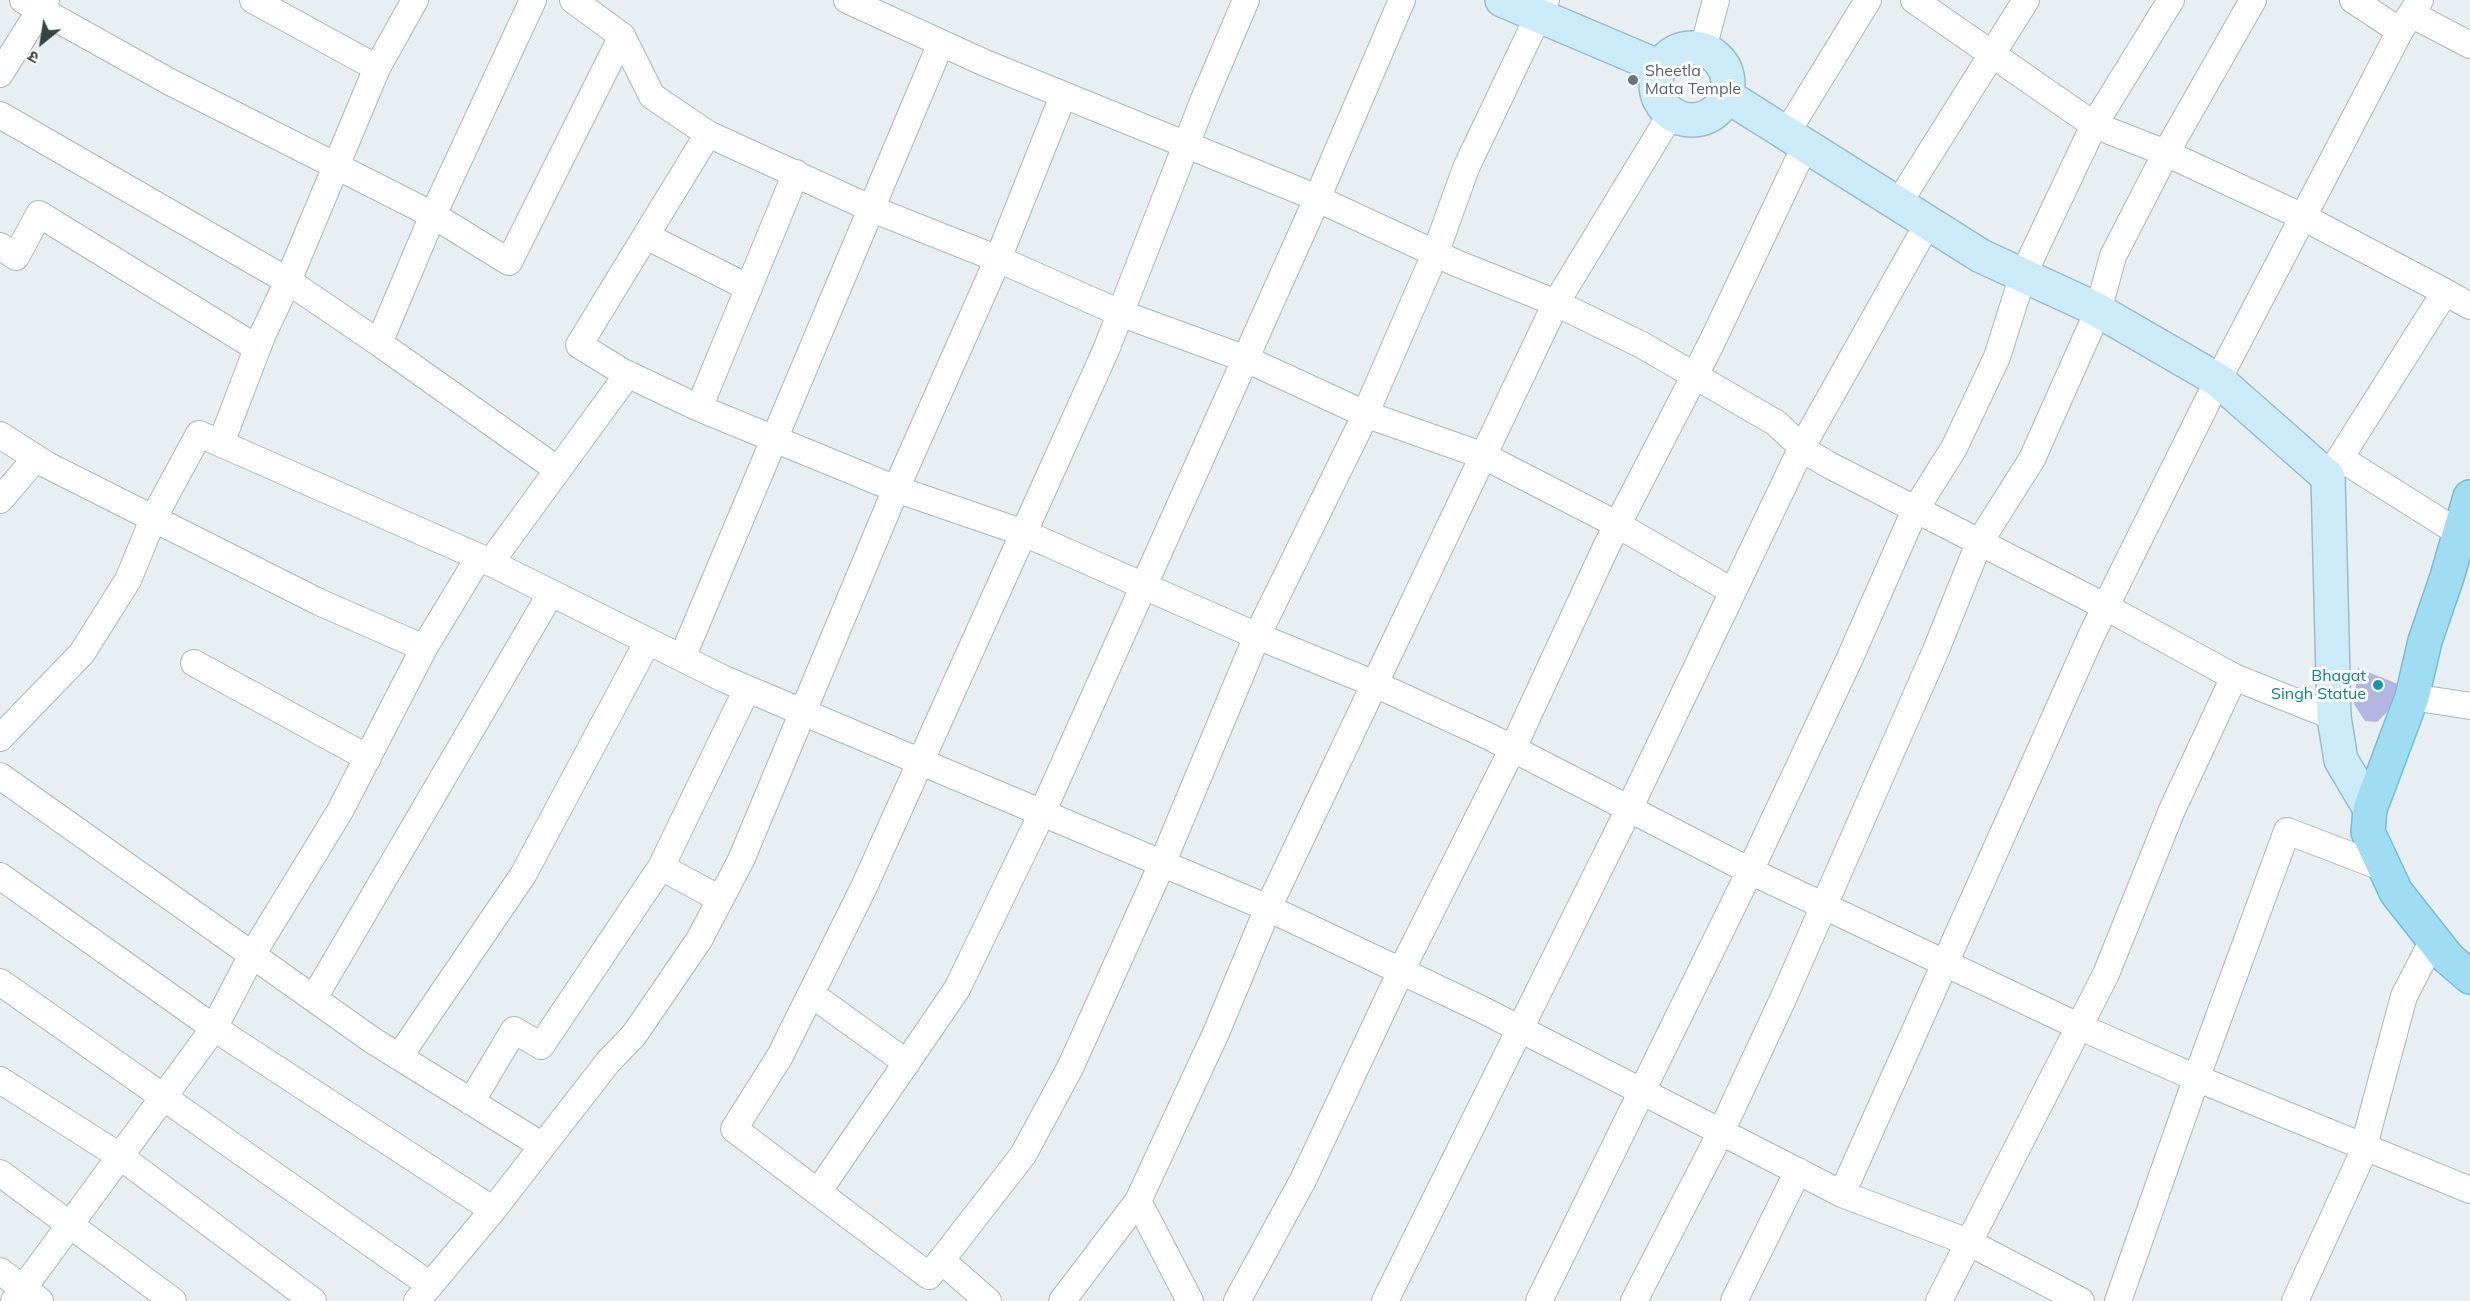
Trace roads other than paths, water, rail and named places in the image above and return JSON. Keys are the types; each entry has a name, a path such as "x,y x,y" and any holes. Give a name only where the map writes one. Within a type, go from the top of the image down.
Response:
{"main road":[{"path":"2470,497 2447,577 2425,641 2412,697 2370,809 2368,832 2396,891 2448,958 2470,977"}],"street":[{"path":"253,0 377,68"},
{"path":"221,443 257,348 288,281 377,68 415,0"},
{"path":"379,343 433,216 533,0"},
{"path":"573,0 622,36 652,96 708,134 872,209 998,259 1120,313 1246,359 1365,414 1484,456 1618,525 1732,591"},
{"path":"847,0 1062,96 1317,199 1435,254 1556,303 1642,345 1776,423 1802,447 1831,466 2106,607 2234,677 2334,717"},
{"path":"1246,0 1120,313 1024,533 864,887 780,1056 734,1129 929,1276 1023,1155 1070,1068 1162,864 1257,636 1365,414 1435,254 1466,168 1543,8"},
{"path":"818,1192 957,989 1042,813 1317,199 1402,0"},
{"path":"1502,0 1543,8 1660,67"},
{"path":"1703,49 1716,0"},
{"path":"1237,1301 1303,1180 1401,971 1513,748 1618,525 1694,375 1795,140 1868,0"},
{"path":"1914,0 2094,125 2166,153 2303,217 2470,306"},
{"path":"1898,204 2026,0"},
{"path":"1539,1301 1750,871 1849,660 1915,510 1954,448 1992,367 2023,275 2094,125 2171,0"},
{"path":"1634,1301 1721,1132 1824,906 1936,650 1979,543 2032,459 2098,311 2113,256 2166,153 2253,0"},
{"path":"2353,0 2411,15 2470,45"},
{"path":"0,74 37,3 170,82 433,216 509,262 622,36"},
{"path":"1842,1194 1944,962 2106,607 2218,380 2411,15"},
{"path":"682,658 941,43"},
{"path":"1703,49 1714,55 1724,67 1728,75 1727,96 1721,107 1704,118 1687,121 1671,114 1657,95 1655,84 1660,67 1665,59 1680,50 1703,49"},
{"path":"0,982 164,1097 424,1293 493,1209 541,1145 634,1035 699,940 741,860 896,489 998,259 1062,96"},
{"path":"1727,96 1982,256 2098,311 2218,380 2334,468 2459,533"},
{"path":"1062,1301 1138,1201 1216,1033 1268,908 1556,303 1671,114"},
{"path":"0,115 288,281 558,470"},
{"path":"708,134 579,345 628,374 699,408 896,489 1024,533 1142,587 1375,684 1513,748 1750,871 2078,1026 2196,1078 2470,1190"},
{"path":"699,408 796,173"},
{"path":"0,246 16,257 39,214 257,348"},
{"path":"1385,1301 1629,809 1802,447 1928,223"},
{"path":"646,236 749,288"},
{"path":"2370,809 2341,760 2334,717 2334,468 2445,292"},
{"path":"0,1271 26,1297 71,1224 214,1028 252,954 340,811 424,648 484,560 558,470 628,374"},
{"path":"0,738 82,652 128,580 154,517 200,434 484,560 747,689 1268,908 1520,1029 1842,1194 1968,1242 2081,1301"},
{"path":"0,435 36,458 319,602 424,648"},
{"path":"0,501 36,458"},
{"path":"314,998 551,593"},
{"path":"399,1057 523,875 648,641"},
{"path":"194,663 368,758"},
{"path":"1939,1301 2106,974 2172,810 2234,677"},
{"path":"471,1102 514,1030 541,1046 662,867 747,689"},
{"path":"2412,697 2470,706"},
{"path":"0,776 399,1057 541,1145"},
{"path":"2118,1301 2196,1078 2288,831 2384,868"},
{"path":"662,867 720,899"},
{"path":"0,876 214,1028 493,1209"},
{"path":"2295,1301 2364,1146 2404,996 2433,939"},
{"path":"811,994 907,1063"},
{"path":"0,1080 121,1157 313,1301"},
{"path":"1734,1301 1798,1172"},
{"path":"0,1173 173,1301"},
{"path":"1138,1201 1190,1301"},
{"path":"941,1260 988,1301"}],"place":[{"name":"Sheetla Mata Temple","path":"1633,80"},
{"name":"Bhagat Singh Statue","path":"2378,685"}]}
